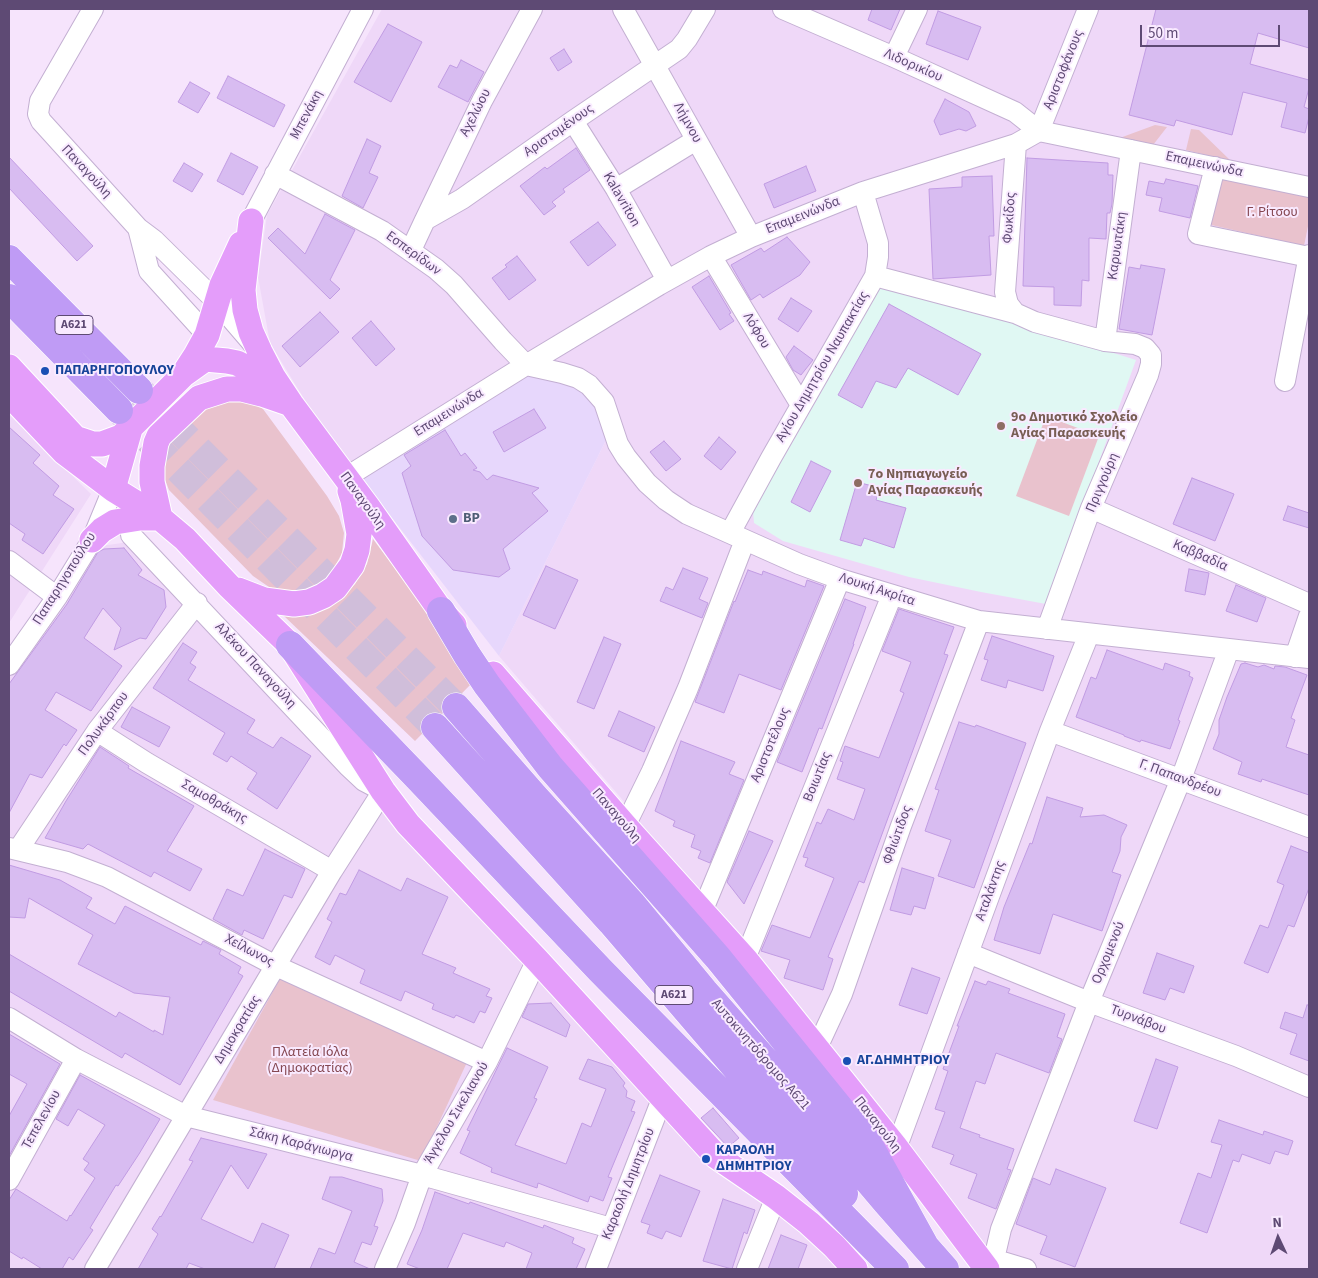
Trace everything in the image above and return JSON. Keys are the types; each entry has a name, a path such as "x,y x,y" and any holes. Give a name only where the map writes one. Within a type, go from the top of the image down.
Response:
{"highway":[{"name":"Α621","path":"9,259 138,390"},
{"name":"Α621","path":"9,298 125,420"},
{"path":"441,611 487,685 550,767 718,958 868,1143 925,1246"},
{"path":"290,645 600,970 895,1269"},
{"name":"Αυτοκινητόδρομος Α621","path":"456,707 632,904 704,991 945,1269"},
{"name":"Αυτοκινητόδρομος Α621","path":"435,727 617,929 907,1269"}],"main road":[{"path":"199,398 206,347 217,302 222,285 251,221"},
{"name":"Παναγούλη","path":"251,221 243,290 245,310 251,332 260,352 273,376 292,404 441,611 625,826 745,959 985,1260"},
{"path":"9,367 75,438 93,444 102,444 121,437 125,420 183,375 206,347"},
{"path":"206,347 228,361 245,367 262,377 292,404"},
{"path":"160,518 152,482 153,453 156,443 159,436 199,398 227,389 242,389 292,404"},
{"path":"9,394 64,452 114,489 160,518 185,539 229,586 290,645 382,791 408,824 537,960 716,1156 776,1197 809,1223 855,1269"},
{"path":"114,489 125,420"},
{"path":"229,586 264,600 294,604 316,599 336,588 352,565 357,550 358,534 353,500 345,478"},
{"path":"92,540 102,530 115,522 140,518 160,518"}],"street":[{"name":"Παναγούλη","path":"93,9 40,101 38,114 41,122 138,228 154,240 217,302 260,352"},
{"name":"Μπενάκη","path":"251,221 363,9"},
{"name":"Αχελώου","path":"425,220 482,100 532,9"},
{"name":"Λήμνου","path":"623,9 751,237"},
{"name":"Αριστομένους","path":"425,220 462,199 679,49 705,9"},
{"name":"Λιδορικίου","path":"783,9 1015,112 1039,131"},
{"path":"894,57 917,9"},
{"name":"Αριστοφάνους","path":"1039,131 1088,9"},
{"name":"Kalavriton","path":"573,121 616,189 667,280"},
{"name":"Επαμεινώνδα","path":"345,478 526,365 667,280 712,256 751,237 863,192 1016,144 1039,131 1309,187"},
{"path":"616,189 696,140"},
{"name":"Φωκίδος","path":"1015,313 1008,304 1005,292 1016,144"},
{"name":"Καρυωτάκη","path":"1105,341 1130,150"},
{"path":"1215,168 1198,234 1309,256 1285,381"},
{"name":"Εσπερίδων","path":"276,174 382,231 436,268 454,285 502,341 526,365"},
{"name":"Αγίου Δημητρίου Ναυπακτίας","path":"625,826 652,771 677,713 738,537 801,406 874,276 878,258 878,243 863,192"},
{"path":"412,250 425,220"},
{"name":"Παναγούλη","path":"138,228 148,271 206,347"},
{"name":"Λόφου","path":"712,256 801,406"},
{"path":"874,276 1015,313 1035,322 1105,341"},
{"name":"Πριγγούρη","path":"1047,629 1092,508 1151,364 1151,355 1145,348 1135,344 1105,341"},
{"name":"Λουκή Ακρίτα","path":"526,365 578,378 589,385 604,402 618,444 626,458 647,483 666,500 687,514 799,564 840,579 979,621 1302,658"},
{"name":"Παπαρηγοπούλου","path":"9,665 57,597 92,540 114,489"},
{"name":"Καββαδία","path":"1092,508 1309,604"},
{"name":"Αλέκου Παναγούλη","path":"131,535 197,603 348,766 364,781 382,791"},
{"path":"9,560 57,597"},
{"name":"Αριστοτέλους","path":"702,912 840,579"},
{"name":"Βοιωτίας","path":"745,959 892,595"},
{"name":"Πολυκάρπου","path":"13,849 97,731 197,603"},
{"path":"1302,658 1309,616"},
{"name":"Φθιώτιδος","path":"816,1050 842,994 901,826 979,621"},
{"name":"Αταλάντης","path":"896,1149 1050,731 1090,634"},
{"name":"Ορχομενού","path":"985,1260 1001,1229 1089,1002 1181,779 1229,649"},
{"name":"Σαμοθράκης","path":"97,731 147,763 332,871"},
{"name":"Γ. Παπανδρέου","path":"1050,731 1309,827"},
{"name":"Δημοκρατίας","path":"95,1269 332,871 382,791"},
{"name":"Χείλωνος","path":"13,849 67,862 107,877 276,966 487,1062"},
{"name":"Τυρνάβου","path":"968,953 1089,1002 1236,1056 1309,1087"},
{"name":"Άγγελου Σικελιανού","path":"385,1269 405,1223 422,1175 487,1062 537,960"},
{"name":"Σάκη Καράγιωργα","path":"9,1018 76,1059 186,1116 422,1175 611,1228"},
{"name":"Τεπελενίου","path":"9,1180 76,1059"},
{"name":"Καραολή Δημητρίου","path":"596,1269 662,1099"},
{"path":"747,1269 776,1197"},
{"path":"985,1260 1026,1269"}],"shaded area":[{"path":"382,9 1309,9 1309,1269 997,1269 621,798 499,656 608,436 358,474 309,407 270,343 258,277 267,215"},
{"name":"9ο Δημοτικό Σχολείο Αγίας Παρασκευής","path":"884,285 1015,322 1136,360 1046,604 909,577 783,541 754,523 753,511 819,396 876,289"},
{"path":"522,365 565,374 599,408 608,436 499,656 358,474"},
{"path":"9,414 91,494 9,623"},
{"path":"129,542 508,945 802,1224 841,1269 9,1269 9,669 94,547"}],"green space":[{"path":"1155,125 1167,127 1153,145 1117,139"},
{"path":"1191,129 1199,130 1231,161 1186,150"},
{"name":"Γ. Ρίτσου","path":"1218,176 1309,196 1309,221 1304,246 1207,224"},
{"path":"251,398 263,409 327,496 339,516 344,533 342,553 332,572 320,582 307,589 286,592 269,587 253,576 169,490 164,477 166,453 171,443 212,402"},
{"path":"1046,416 1099,436 1069,516 1016,496"},
{"path":"373,539 425,609 473,682 415,741 284,616 307,616 325,609 339,600 355,584 367,564"},
{"name":"Πλατεία Ιόλα (Δημοκρατίας)","path":"281,977 469,1058 421,1161 213,1100"}],"building":[{"path":"872,9 900,9 891,30 868,20"},
{"path":"1156,9 1309,9 1309,48 1258,33 1250,64 1309,80 1304,107 1309,109 1305,133 1281,127 1287,103 1243,92 1232,135 1176,120 1174,126 1129,115"},
{"path":"938,11 981,27 968,60 926,44"},
{"path":"388,24 422,42 391,102 354,82"},
{"path":"564,49 572,62 558,71 550,58"},
{"path":"461,60 484,72 468,102 438,87 450,65 457,68"},
{"path":"228,76 285,105 274,127 217,98"},
{"path":"190,82 210,93 198,113 178,102"},
{"path":"945,99 969,112 976,126 966,131 959,129 940,135 934,121"},
{"path":"367,139 381,146 369,173 378,177 363,208 342,196"},
{"path":"576,148 590,170 563,189 565,192 552,202 556,206 544,215 520,186 545,167 547,169"},
{"path":"231,153 258,167 243,195 217,181"},
{"path":"9,157 93,246 77,261 9,188"},
{"path":"1027,158 1108,163 1108,175 1113,175 1112,204 1110,213 1107,213 1106,239 1089,238 1089,281 1082,280 1081,306 1054,305 1054,287 1023,286"},
{"path":"184,163 203,174 192,192 173,181"},
{"path":"806,166 816,191 774,208 764,184"},
{"path":"992,176 994,236 989,236 991,275 933,279 929,189 962,187 962,177"},
{"path":"1166,179 1198,186 1190,218 1159,211 1162,198 1146,195 1149,181 1164,184"},
{"path":"325,214 355,230 330,280 340,289 330,299 268,238 278,228 305,254"},
{"path":"598,222 616,245 588,266 570,242"},
{"path":"787,237 810,262 800,275 763,298 760,294 751,300 731,265 761,248 764,252"},
{"path":"517,256 536,280 509,300 492,278 507,267 505,265"},
{"path":"1141,265 1165,269 1152,335 1119,329 1129,267 1140,269"},
{"path":"709,276 734,321 720,330 692,287"},
{"path":"791,298 812,311 798,332 778,319"},
{"path":"889,304 981,354 958,395 908,368 896,388 876,381 862,408 838,395"},
{"path":"320,312 339,332 300,367 282,346"},
{"path":"371,321 395,349 376,366 352,338"},
{"path":"794,346 813,360 801,375 793,370 786,357"},
{"path":"534,409 546,428 504,452 493,432"},
{"path":"9,427 40,455 33,463 59,486 53,495 74,509 43,554 22,540 25,534 9,523"},
{"path":"445,430 461,456 465,453 477,468 473,470 480,472 487,480 493,475 539,488 532,493 548,511 503,549 510,569 499,577 453,570 422,536 402,473 411,466 404,455"},
{"path":"719,437 736,452 721,470 704,456"},
{"path":"664,441 681,459 666,471 650,452"},
{"path":"811,461 831,471 810,512 791,502"},
{"path":"1192,478 1234,494 1215,541 1173,524"},
{"path":"857,482 880,488 876,500 906,508 894,548 864,538 861,546 840,540"},
{"path":"1288,506 1309,513 1309,528 1283,520"},
{"path":"124,548 142,570 138,575 164,590 166,607 146,639 140,638 114,650 121,628 103,608 84,638 122,666 91,711 56,692 45,710 77,730 66,746 64,744 42,778 30,774 9,813 9,684 67,604 98,552 104,549"},
{"path":"546,566 578,580 555,629 523,615"},
{"path":"683,568 708,578 699,599 708,603 702,618 660,601 666,587 673,590"},
{"path":"1189,569 1209,573 1205,595 1185,591"},
{"path":"748,570 762,575 763,571 805,587 807,580 824,586 781,690 739,674 724,713 695,702"},
{"path":"1236,585 1266,598 1257,622 1226,611"},
{"path":"845,599 866,607 822,729 819,728 802,772 777,762"},
{"path":"899,609 954,627 944,654 948,655 864,883 859,881 828,957 833,959 823,990 784,978 790,960 761,951 772,925 810,938 834,878 805,866 808,858 803,857 817,822 821,824 828,809 854,820 865,789 837,779 843,762 840,761 845,746 879,758 904,693 900,691 911,662 882,651"},
{"path":"992,636 1054,656 1043,691 1008,680 1006,688 981,680 988,660 984,659"},
{"path":"604,637 621,644 594,709 577,702"},
{"path":"183,643 197,652 190,663 196,667 188,680 255,720 247,733 273,748 281,737 311,756 277,809 247,789 257,773 231,756 227,762 213,754 225,733 153,688"},
{"path":"1107,650 1163,670 1165,663 1190,672 1189,676 1193,678 1170,749 1141,740 1140,742 1076,717 1091,677 1096,679"},
{"path":"1245,663 1258,667 1264,665 1274,669 1275,666 1285,667 1307,675 1291,718 1295,720 1286,747 1309,755 1309,795 1262,779 1261,782 1238,774 1242,762 1213,749 1219,734 1219,720 1227,697 1241,664"},
{"path":"132,707 170,727 159,747 121,727"},
{"path":"619,711 655,727 644,752 608,736"},
{"path":"959,722 975,727 976,725 1026,743 974,888 938,876 951,840 925,831 939,790 935,789"},
{"path":"681,741 735,762 729,774 744,780 710,863 698,858 701,851 691,847 695,835 673,826 675,821 655,811"},
{"path":"100,747 129,766 128,768 194,806 167,851 202,869 190,891 154,872 151,877 88,844 83,849 45,838"},
{"path":"1047,797 1083,808 1080,817 1104,815 1127,825 1121,837 1120,851 1112,872 1121,875 1102,931 1053,914 1040,954 994,940 1004,907 1030,843 1032,844"},
{"path":"749,831 773,841 744,904 727,882"},
{"path":"1291,846 1309,853 1309,888 1294,927 1288,925 1268,973 1244,963 1260,925 1268,928 1284,885 1277,882"},
{"path":"265,849 305,869 292,898 284,895 263,939 244,930 242,935 213,919 227,889 243,896"},
{"path":"9,865 60,880 92,898 86,908 115,924 125,906 201,945 203,941 221,950 219,954 241,967 238,973 243,976 180,1085 125,1053 122,1058 9,991 9,954 116,1017 119,1012 154,1032 154,1030 163,1035 170,997 134,993 78,964 93,935 29,898 25,918 9,917"},
{"path":"902,868 934,878 925,909 914,906 911,915 890,910"},
{"path":"359,870 401,891 407,878 448,897 422,954 456,968 453,973 490,989 486,996 492,998 485,1013 480,1011 474,1023 456,1015 454,1018 432,1009 434,1004 405,991 401,1001 360,983 365,970 335,955 330,965 315,957 332,922 327,919 340,893 346,895"},
{"path":"1157,953 1194,966 1184,993 1170,988 1165,1000 1143,993"},
{"path":"912,968 940,978 927,1014 899,1005"},
{"path":"975,981 986,985 988,981 1010,989 1008,993 1065,1014 1057,1037 1062,1039 1049,1073 996,1053 985,1084 976,1081 960,1128 980,1135 979,1137 1014,1149 1007,1169 1011,1170 996,1209 968,1198 977,1174 950,1164 954,1155 932,1147 945,1112 935,1109 948,1071 943,1069 959,1026 957,1026"},
{"path":"551,1003 570,1025 566,1037 522,1017 528,1004"},
{"path":"1307,1005 1309,1005 1309,1061 1290,1054 1297,1034 1280,1028 1285,1012 1303,1018"},
{"path":"9,1034 60,1064 9,1156 9,1116 27,1084 9,1074"},
{"path":"507,1048 548,1067 534,1098 537,1099 515,1145 566,1164 582,1123 591,1127 606,1089 579,1079 588,1059 612,1067 625,1083 623,1086 627,1091 626,1097 635,1101 631,1111 635,1112 608,1177 612,1178 603,1201 590,1196 588,1202 538,1183 537,1188 491,1172 492,1168 460,1153 470,1131 467,1130"},
{"path":"1156,1059 1178,1067 1157,1129 1134,1121"},
{"path":"80,1075 160,1119 118,1186 116,1185 90,1228 93,1230 73,1260 69,1257 62,1269 42,1269 9,1251 9,1200 16,1189 67,1221 95,1178 84,1170 89,1163 83,1159 105,1125 78,1109 68,1126 56,1119"},
{"path":"713,1108 739,1138 728,1147 701,1118"},
{"path":"1219,1120 1263,1135 1264,1131 1293,1141 1288,1155 1275,1151 1270,1164 1242,1154 1239,1162 1233,1160 1207,1233 1180,1223 1198,1173 1211,1178 1222,1145 1211,1142"},
{"path":"201,1138 267,1154 248,1189 231,1165 201,1219 253,1243 262,1223 289,1235 274,1269 205,1269 189,1263 186,1269 138,1269 158,1234 152,1229 161,1217 193,1161 189,1160"},
{"path":"1056,1169 1106,1188 1075,1267 1040,1254 1047,1236 1016,1224 1033,1178 1050,1185"},
{"path":"660,1175 700,1191 681,1237 666,1231 662,1239 647,1233 650,1225 641,1222"},
{"path":"330,1177 342,1177 382,1189 383,1201 374,1226 378,1227 371,1245 362,1242 354,1262 370,1269 310,1269 319,1248 335,1254 352,1211 322,1199"},
{"path":"435,1192 469,1204 470,1202 543,1228 544,1225 574,1238 572,1243 585,1249 576,1269 526,1269 532,1253 506,1242 504,1247 463,1233 447,1269 420,1269 407,1264 422,1230"},
{"path":"723,1199 755,1210 747,1234 744,1232 732,1269 703,1261"},
{"path":"781,1235 807,1245 798,1269 768,1269"}],"tunnel":[{"path":"139,390 456,707"},
{"path":"119,410 435,727"}],"place":[{"name":"ΠΑΠΑΡΗΓΟΠΟΥΛΟΥ","path":"45,371"},
{"name":"9ο Δημοτικό Σχολείο Αγίας Παρασκευής","path":"1001,426"},
{"name":"7ο Νηπιαγωγείο Αγίας Παρασκευής","path":"858,483"},
{"name":"BP","path":"453,519"},
{"name":"ΑΓ.ΔΗΜΗΤΡΙΟΥ","path":"847,1061"},
{"name":"ΚΑΡΑΟΛΗ ΔΗΜΗΤΡΙΟΥ","path":"706,1159"}]}
